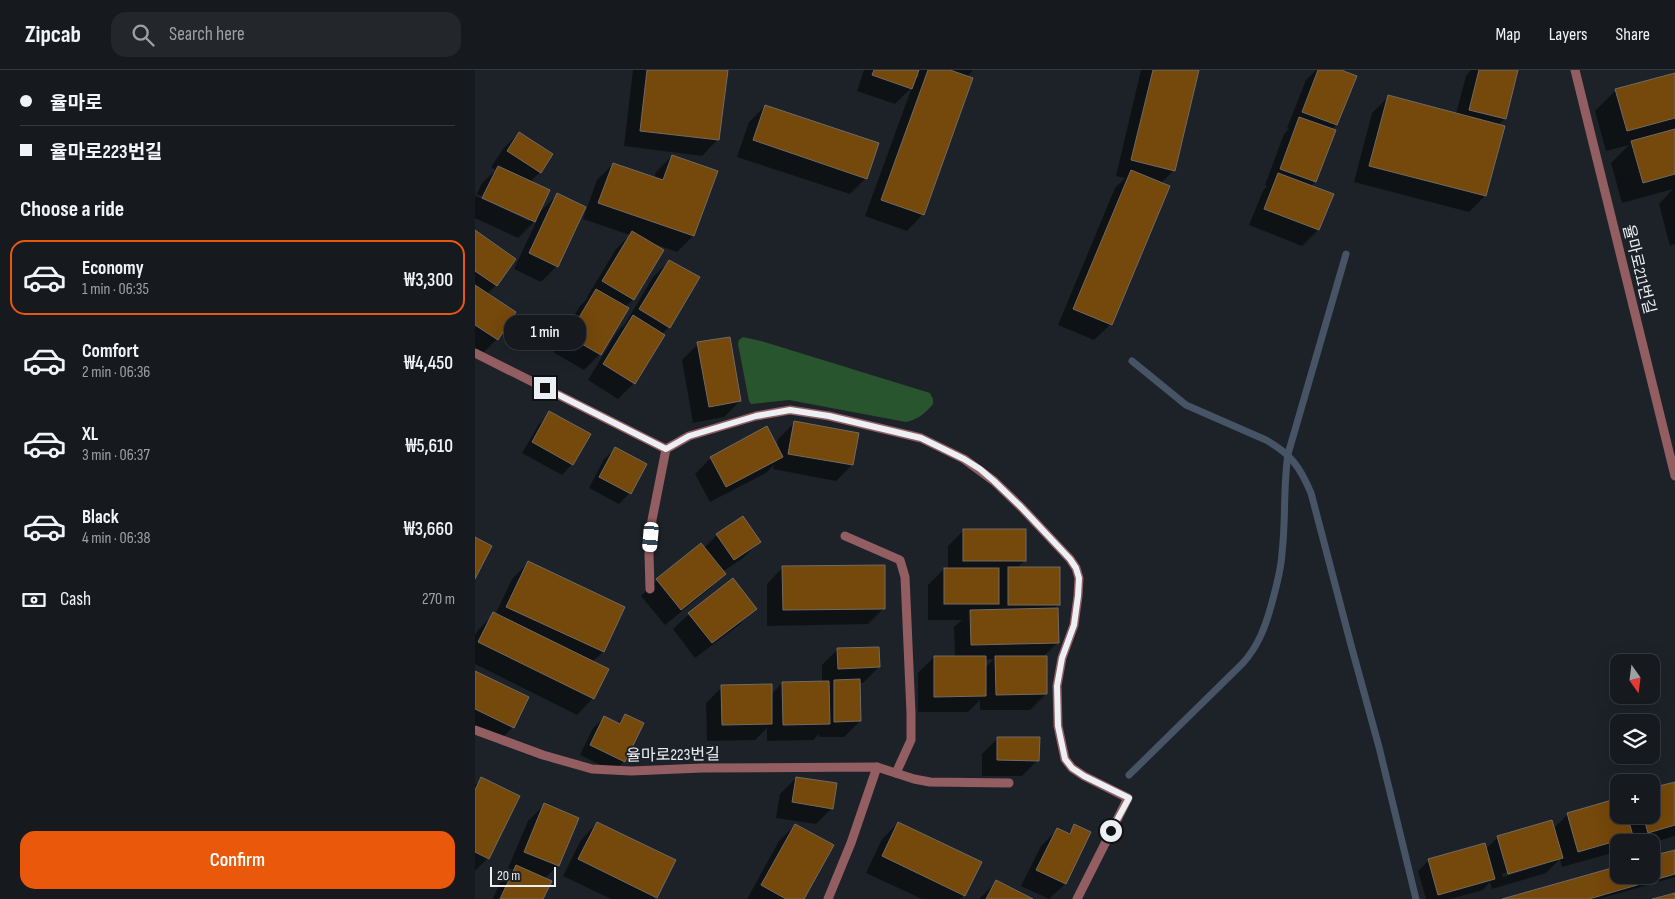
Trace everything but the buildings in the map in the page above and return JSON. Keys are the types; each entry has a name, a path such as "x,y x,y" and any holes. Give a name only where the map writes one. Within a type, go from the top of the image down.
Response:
{"lane":[{"name":"율마로211번길","path":"1575,70 1675,476"},
{"path":"475,354 666,449"},
{"path":"650,588 649,554 652,520 666,449 689,436 756,416 790,410 829,416 921,438 980,469 1021,507 1070,559 1076,568 1079,578 1074,625 1062,658 1057,686 1058,726 1065,759 1072,768 1084,776 1129,798 1077,899"},
{"path":"845,536 900,560 905,577 911,740 896,773"},
{"name":"율마로223번길","path":"475,730 543,756 592,769 631,771 701,768 877,767 930,782 1009,783"},
{"path":"828,899 851,842 877,767"}],"green space":[{"path":"743,337 930,393 933,404 921,416 906,422 789,400 751,404 738,344 739,340"}],"waterway":[{"path":"1129,775 1243,663 1253,650 1263,629 1269,614 1281,566 1288,454 1346,254"},
{"path":"1132,361 1186,405 1275,445 1299,468 1311,493 1379,747 1416,899"}],"route":[{"path":"545,388 666,449 689,436 756,416 790,410 829,416 894,430 921,438 980,469 1021,507 1070,559 1076,568 1079,578 1074,625 1062,658 1057,686 1058,726 1065,759 1072,768 1129,798 1111,831"}]}
